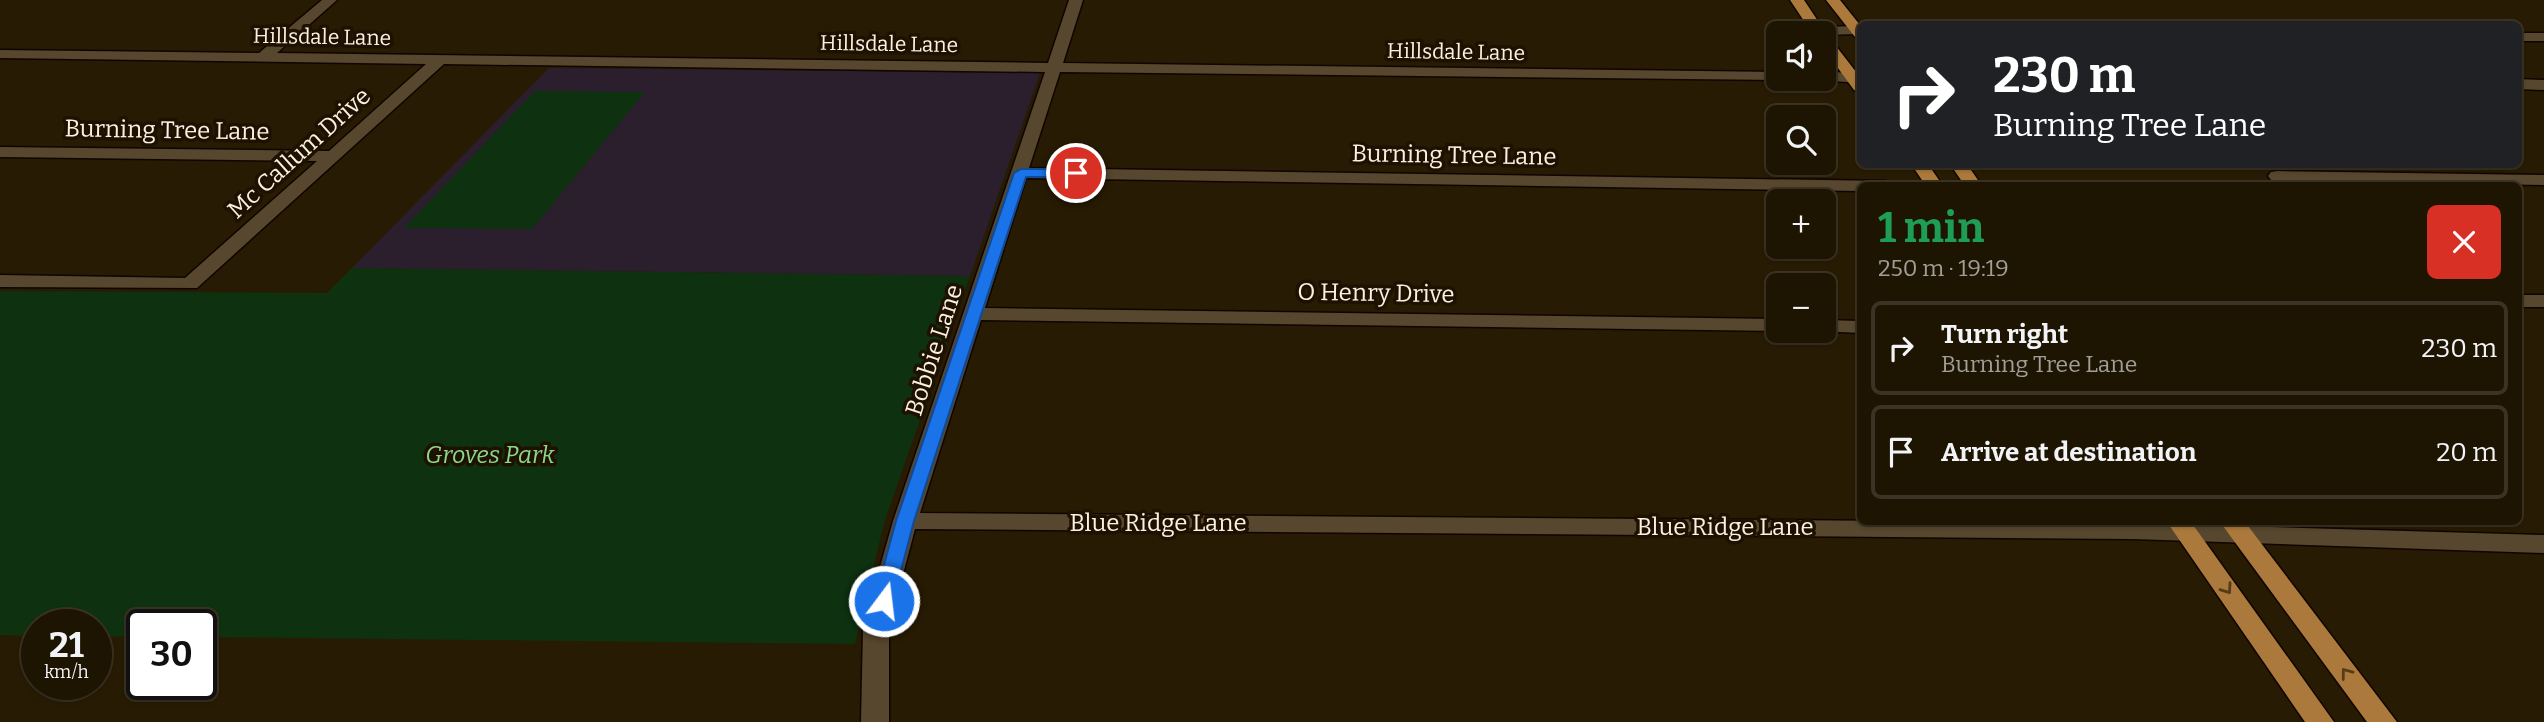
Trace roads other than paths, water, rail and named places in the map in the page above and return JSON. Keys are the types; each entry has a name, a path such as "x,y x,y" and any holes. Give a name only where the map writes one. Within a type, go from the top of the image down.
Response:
{"main road":[{"path":"1797,0 1811,21"},
{"path":"1833,0 1857,29"},
{"path":"1836,54 1857,80"},
{"path":"2183,527 2320,722"},
{"path":"2238,528 2383,722"}],"street":[{"path":"263,57 330,0"},
{"name":"Bobbie Lane","path":"875,722 877,628 905,521 1076,0"},
{"path":"1836,33 1857,31"},
{"path":"2522,37 2544,37"},
{"name":"Hillsdale Lane","path":"0,54 1766,77"},
{"name":"Mc Callum Drive","path":"0,281 190,284 441,59"},
{"path":"1836,78 1857,81"},
{"path":"2522,84 2544,85"},
{"name":"Burning Tree Lane","path":"0,152 333,156"},
{"name":"Burning Tree Lane","path":"1021,173 1857,186"},
{"path":"2276,175 2544,180"},
{"path":"2522,301 2544,301"},
{"name":"O Henry Drive","path":"972,314 1766,326"},
{"path":"1836,326 1857,327"},
{"name":"Blue Ridge Lane","path":"905,521 2183,527 2544,544"}],"park label":[{"name":"Groves Park","path":"490,455"}]}
